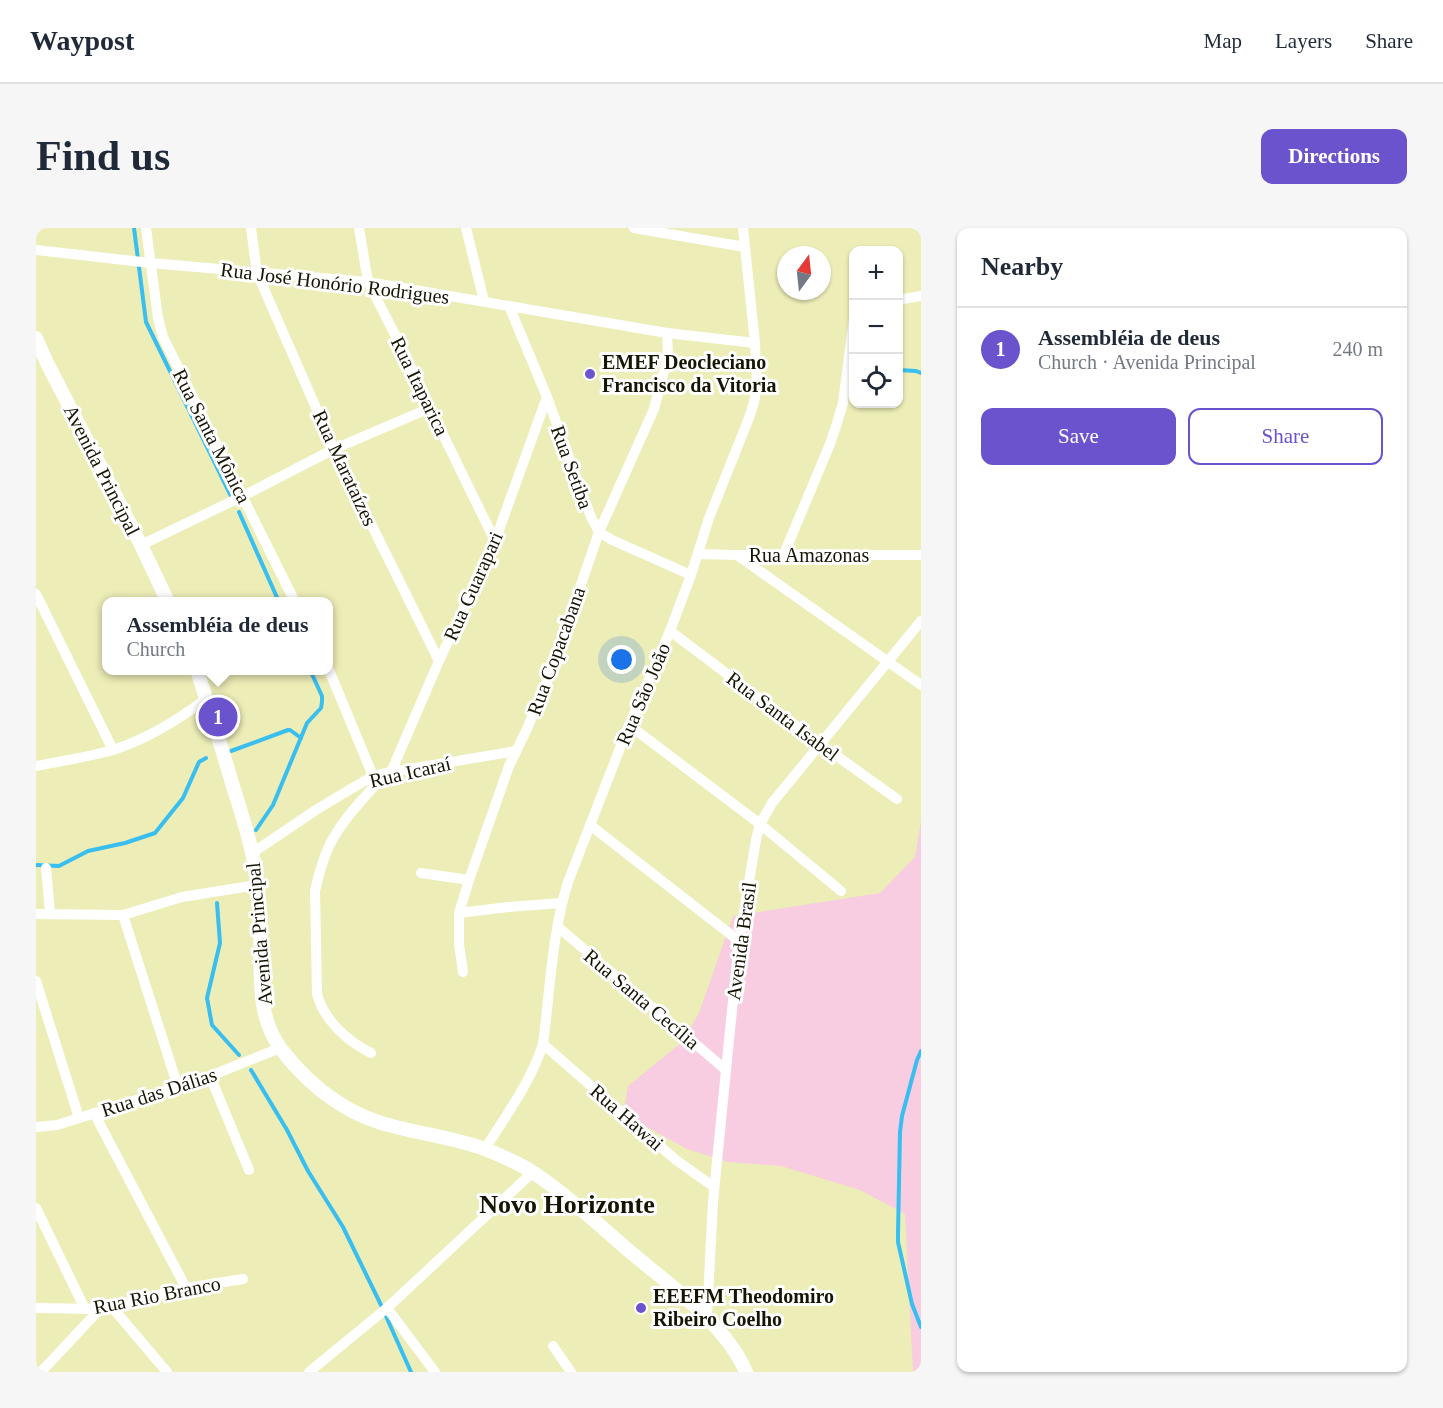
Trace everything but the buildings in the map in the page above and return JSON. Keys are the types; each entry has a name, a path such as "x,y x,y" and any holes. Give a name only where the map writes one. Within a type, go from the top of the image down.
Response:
{"street":[{"name":"Rua Santa Mônica","path":"146,228 158,318 163,337 293,597"},
{"name":"Rua Marataízes","path":"251,228 257,273 334,449 439,661"},
{"name":"Rua Itaparica","path":"359,228 368,282 495,541"},
{"path":"466,228 484,301"},
{"path":"634,228 745,247"},
{"name":"Rua São João","path":"485,1149 538,1061 543,1044 561,903 629,725 670,631 709,518 754,402 757,386 755,343 743,228"},
{"name":"Rua José Honório Rodrigues","path":"36,250 151,263 368,282 668,333 755,343"},
{"path":"903,299 921,296"},
{"name":"Rua Setiba","path":"509,306 547,397 591,517 599,532 691,575"},
{"name":"Rua Copacabana","path":"463,972 459,944 459,913 469,880 509,766 551,672 599,532 654,409 668,356 668,333"},
{"name":"Avenida Principal","path":"36,339 46,363 166,597"},
{"path":"784,554 837,423 843,403 849,353"},
{"name":"Rua Guarapari","path":"371,1053 350,1039 326,1015 320,1005 315,891 318,875 333,838 345,820 388,773 495,541 547,397"},
{"path":"141,545 334,449 430,408"},
{"name":"Rua Amazonas","path":"698,554 921,555"},
{"path":"737,555 921,685"},
{"path":"36,594 113,750"},
{"name":"Avenida Brasil","path":"707,1317 714,1187 739,941 760,824 772,803 921,621"},
{"name":"Rua Santa Isabel","path":"670,631 819,744 897,799"},
{"name":"Avenida Principal","path":"199,675 252,853 257,885 262,1001 267,1022 280,1048 309,1080 338,1103 359,1115 399,1128 467,1143 533,1172 572,1202 707,1317 730,1345 746,1372"},
{"path":"331,675 373,777"},
{"path":"36,766 113,750 170,724 206,699"},
{"path":"629,725 760,824 841,891"},
{"name":"Rua Icaraí","path":"252,853 316,810 373,777 516,751"},
{"path":"590,825 739,941"},
{"path":"46,868 50,913"},
{"path":"421,873 469,880"},
{"path":"36,914 123,915 182,897 257,885"},
{"path":"459,913 561,903"},
{"path":"123,915 178,1087"},
{"name":"Rua Santa Cecília","path":"558,927 726,1070"},
{"path":"36,981 79,1118"},
{"name":"Rua Hawai","path":"543,1044 659,1146 714,1187"},
{"name":"Rua das Dálias","path":"36,1127 57,1125 178,1087 280,1048"},
{"path":"210,1076 249,1170"},
{"path":"94,1113 186,1288"},
{"path":"311,1371 387,1308 533,1172"},
{"path":"36,1208 85,1309"},
{"name":"Rua Rio Branco","path":"36,1308 100,1309 186,1288 243,1279"},
{"path":"111,1306 167,1372"},
{"path":"387,1308 435,1372"},
{"path":"41,1372 100,1309"},
{"path":"553,1346 571,1372"}],"shaded area":[{"path":"921,821 921,1372 913,1372 905,1214 860,1190 781,1166 728,1162 687,1149 645,1126 624,1109 628,1086 682,1042 699,1013 733,916 880,893 915,857"}],"waterway":[{"path":"134,228 146,322 231,496"},
{"path":"903,370 921,373"},
{"path":"239,512 277,597"},
{"path":"256,830 273,805 307,723 321,708 322,696 312,675"},
{"path":"231,751 288,730 301,738"},
{"path":"36,865 59,866 88,851 125,843 155,833 183,798 199,762 206,758"},
{"path":"217,903 220,943 207,998 212,1025 239,1055"},
{"path":"921,1051 902,1116 898,1233 912,1304 921,1327"},
{"path":"251,1070 287,1130 308,1171 343,1227 411,1372"}],"place":[{"name":"EMEF Deocleciano Francisco da Vitoria","path":"590,374"},
{"name":"Assembléia de deus","path":"218,717"},
{"name":"EEEFM Theodomiro Ribeiro Coelho","path":"641,1308"}],"district":[{"name":"Novo Horizonte","path":"567,1204"}]}
